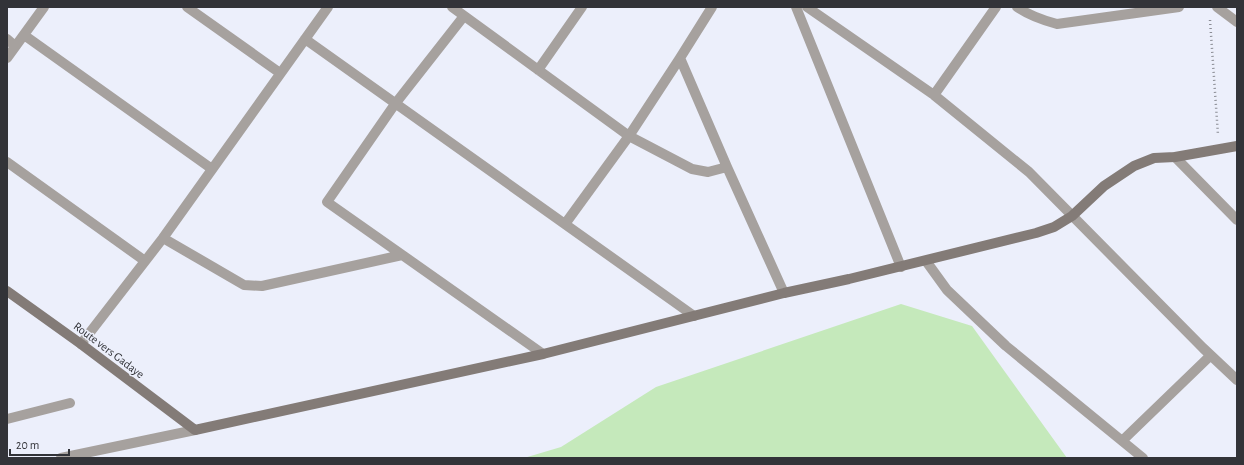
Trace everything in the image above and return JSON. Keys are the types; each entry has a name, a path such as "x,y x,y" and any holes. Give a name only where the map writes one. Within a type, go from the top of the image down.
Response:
{"street":[{"path":"7,58 44,7"},
{"path":"187,7 280,73"},
{"path":"81,344 163,238 328,7"},
{"path":"452,7 629,136 692,169 708,172 727,167"},
{"path":"565,224 629,136 712,7"},
{"path":"796,7 901,267"},
{"path":"807,7 934,95 1029,172 1210,356 1237,380"},
{"path":"934,95 996,7"},
{"path":"1017,7 1029,15 1057,24 1179,7"},
{"path":"1217,7 1237,22"},
{"path":"538,70 579,8"},
{"path":"464,16 395,104 327,202 543,354"},
{"path":"24,35 212,169"},
{"path":"7,39 16,46"},
{"path":"305,39 694,316"},
{"path":"680,58 727,167 784,292"},
{"path":"61,458 543,354 784,292 901,267 1036,233 1054,227 1072,216 1104,186 1134,166 1154,158 1175,157 1237,146"},
{"path":"1175,157 1237,220"},
{"path":"7,162 145,261"},
{"path":"163,238 244,285 252,287 402,255"},
{"path":"926,261 947,290 1006,346 1123,440 1143,458"},
{"name":"Route vers Gadaye","path":"7,291 81,344 195,430"},
{"path":"1123,440 1210,356"},
{"path":"7,419 70,403"}],"path":[{"path":"1210,15 1219,149"}],"green space":[{"path":"901,304 972,326 1067,458 524,458 561,447 656,387"}]}
